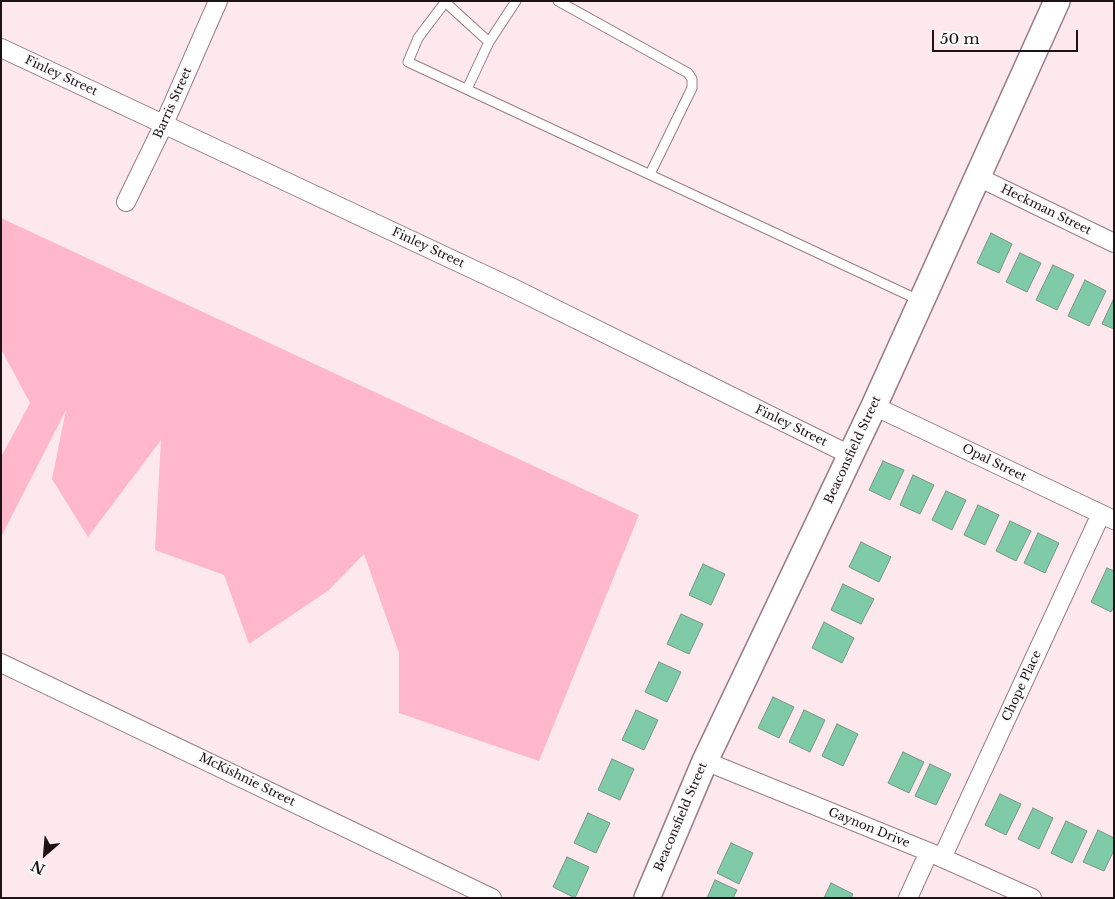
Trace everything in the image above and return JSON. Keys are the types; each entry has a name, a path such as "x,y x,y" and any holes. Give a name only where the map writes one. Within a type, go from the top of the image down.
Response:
{"street":[{"name":"Barris Street","path":"126,202 164,124 218,1"},
{"name":"Beaconsfield Street","path":"647,898 705,761 874,406 1057,1"},
{"name":"Finley Street","path":"1,48 513,288 850,456"},
{"name":"Heckman Street","path":"978,177 1114,243"},
{"name":"Opal Street","path":"874,406 1108,517"},
{"name":"Chope Place","path":"908,898 936,855 1108,517"},
{"name":"McKishnie Street","path":"1,662 492,898"},
{"name":"Gaynon Drive","path":"705,761 936,855 1032,898"}],"lane":[{"path":"467,89 489,42 516,1"},
{"path":"558,1 688,73 692,79 692,88 650,174"},
{"path":"489,42 446,2 418,38 408,62 921,301"}],"shaded area":[{"path":"1,218 639,515 539,761 399,713 399,653 364,554 329,590 249,644 224,575 155,550 161,440 88,537 52,479 66,410 1,537 1,457 30,403 1,349"}],"building":[{"path":"991,233 1012,244 999,273 977,263"},
{"path":"1020,253 1041,263 1027,292 1006,282"},
{"path":"1053,265 1074,275 1057,310 1036,300"},
{"path":"1085,280 1106,291 1089,326 1068,316"},
{"path":"1114,298 1114,329 1102,324"},
{"path":"883,461 904,470 890,500 869,490"},
{"path":"913,475 934,485 920,514 900,505"},
{"path":"946,491 966,500 952,530 932,520"},
{"path":"978,505 999,515 985,545 964,535"},
{"path":"1010,521 1031,531 1016,561 996,551"},
{"path":"1038,533 1059,543 1045,573 1024,563"},
{"path":"861,542 891,557 879,582 849,567"},
{"path":"703,564 725,574 711,605 689,595"},
{"path":"1107,568 1114,571 1114,606 1111,612 1091,602"},
{"path":"843,584 874,599 861,624 831,610"},
{"path":"681,614 703,624 689,654 667,644"},
{"path":"824,622 854,638 842,663 812,648"},
{"path":"659,662 681,672 667,702 645,692"},
{"path":"773,697 794,707 779,738 758,728"},
{"path":"636,710 658,720 644,750 622,740"},
{"path":"804,710 825,720 810,752 789,742"},
{"path":"837,724 858,734 843,766 822,756"},
{"path":"903,752 924,762 909,793 888,783"},
{"path":"612,759 634,769 620,800 598,790"},
{"path":"930,764 951,774 936,805 915,796"},
{"path":"1000,794 1021,804 1006,835 985,825"},
{"path":"1033,808 1053,818 1039,849 1018,839"},
{"path":"588,813 610,823 596,853 574,843"},
{"path":"1066,821 1087,831 1072,863 1051,853"},
{"path":"1098,830 1114,838 1114,850 1104,871 1083,862"},
{"path":"731,843 753,853 739,884 717,873"},
{"path":"567,857 589,867 575,898 553,887"},
{"path":"715,880 737,890 733,898 707,898"},
{"path":"831,883 853,894 851,898 824,898"}]}
